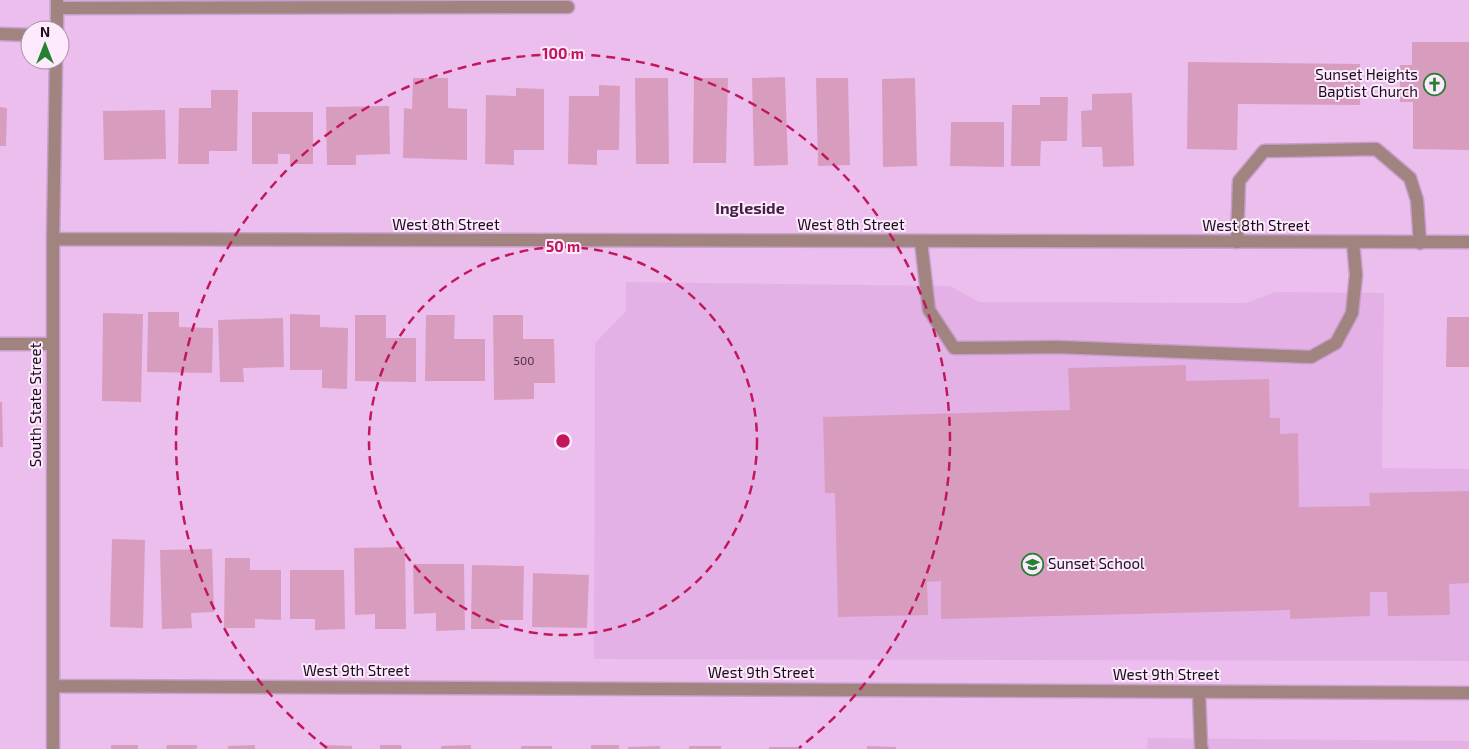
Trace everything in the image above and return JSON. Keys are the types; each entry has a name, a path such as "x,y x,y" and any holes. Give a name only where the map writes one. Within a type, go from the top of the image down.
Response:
{"street":[{"path":"57,20 57,4 568,7"},
{"path":"0,34 20,34"},
{"name":"South State Street","path":"53,749 52,344 56,70"},
{"path":"1237,242 1239,181 1264,151 1376,149 1410,178 1417,200 1420,243"},
{"name":"West 8th Street","path":"53,239 1469,242"},
{"path":"921,242 929,310 954,348 1056,347 1311,357 1336,343 1352,313 1356,275 1353,242"},
{"path":"0,344 52,344"},
{"name":"West 9th Street","path":"54,686 1469,693"},
{"path":"1199,692 1202,749"}],"shaded area":[{"name":"Sunset School","path":"626,282 950,286 979,302 1246,303 1275,292 1384,293 1382,468 1469,469 1469,661 594,659 595,343 626,311"},
{"path":"1148,738 1469,741 1469,749 1147,749"}],"building":[{"name":"Sunset Heights Baptist Church","path":"1412,42 1469,42 1469,150 1413,149 1413,102 1400,102 1400,65 1412,65"},
{"path":"1188,62 1360,64 1360,105 1238,104 1237,150 1187,149"},
{"path":"785,77 788,165 754,166 752,78"},
{"path":"413,78 448,78 448,108 467,109 467,160 403,158 404,108 412,109"},
{"path":"635,78 668,78 669,164 636,164"},
{"path":"694,78 728,78 726,163 693,163"},
{"path":"816,78 848,78 850,165 818,166"},
{"path":"915,78 917,166 883,167 882,79"},
{"path":"599,85 620,86 619,150 597,150 597,165 568,164 569,96 599,96"},
{"path":"516,88 544,89 544,150 514,150 514,165 485,164 486,95 516,96"},
{"path":"211,90 238,90 237,151 209,151 209,164 178,164 179,108 211,108"},
{"path":"1132,93 1134,166 1103,167 1102,147 1082,147 1081,111 1092,110 1092,94"},
{"path":"1040,97 1068,97 1067,141 1041,141 1040,166 1011,166 1012,105 1040,105"},
{"path":"389,106 390,154 356,155 356,165 327,165 326,107"},
{"path":"0,107 7,108 6,146 0,146"},
{"path":"165,110 166,159 104,160 103,111"},
{"path":"252,112 313,112 313,164 290,164 290,154 278,154 278,164 252,164"},
{"path":"951,122 1004,122 1004,167 950,166"},
{"path":"148,312 179,312 179,327 213,328 212,373 147,372"},
{"path":"103,313 143,314 141,402 102,401"},
{"path":"290,314 320,315 320,327 348,328 347,389 322,388 322,370 290,370"},
{"path":"355,315 386,315 386,338 416,338 416,382 355,381"},
{"path":"426,315 455,315 454,339 485,339 485,381 425,381"},
{"path":"493,315 523,315 523,339 554,339 555,383 534,383 534,399 494,400"},
{"path":"1447,317 1469,317 1469,367 1446,367"},
{"path":"283,318 284,367 243,368 244,382 220,382 218,320"},
{"path":"1186,365 1186,381 1269,379 1270,418 1280,418 1280,434 1298,433 1299,507 1370,506 1369,493 1469,491 1469,583 1449,584 1450,615 1388,616 1387,592 1370,592 1370,616 1290,619 1290,610 941,619 941,581 927,582 928,615 838,617 835,493 825,493 823,417 1070,410 1068,368"},
{"path":"0,402 2,402 3,447 0,447"},
{"path":"112,539 145,540 143,628 110,627"},
{"path":"405,547 406,629 375,629 375,614 355,615 354,548"},
{"path":"212,549 214,612 191,613 192,628 162,629 160,550"},
{"path":"225,558 250,558 250,570 281,570 281,620 255,619 255,628 224,628"},
{"path":"413,564 464,564 465,630 436,631 436,613 414,614"},
{"path":"472,565 524,566 523,620 500,620 500,629 471,629"},
{"path":"290,570 344,570 345,629 315,630 315,619 290,619"},
{"path":"533,573 589,575 587,628 532,627"},
{"path":"111,745 138,745 138,749 111,749"},
{"path":"167,745 197,745 197,749 166,749"},
{"path":"255,745 255,749 228,749 228,746"},
{"path":"324,745 352,746 352,749 324,749"},
{"path":"380,745 401,745 402,749 380,749"},
{"path":"471,745 471,749 441,749 441,746"},
{"path":"591,745 619,745 619,749 591,749"},
{"path":"521,746 552,746 552,749 521,749"},
{"path":"660,746 660,749 628,749 628,747"},
{"path":"689,746 721,746 721,749 689,749"},
{"path":"867,746 896,747 896,749 867,749"},
{"path":"769,747 799,747 799,749 769,749"}],"place":[{"name":"Sunset Heights Baptist Church","path":"1434,84"},
{"name":"Sunset School","path":"1032,564"}],"district":[{"name":"Ingleside","path":"750,208"}]}
